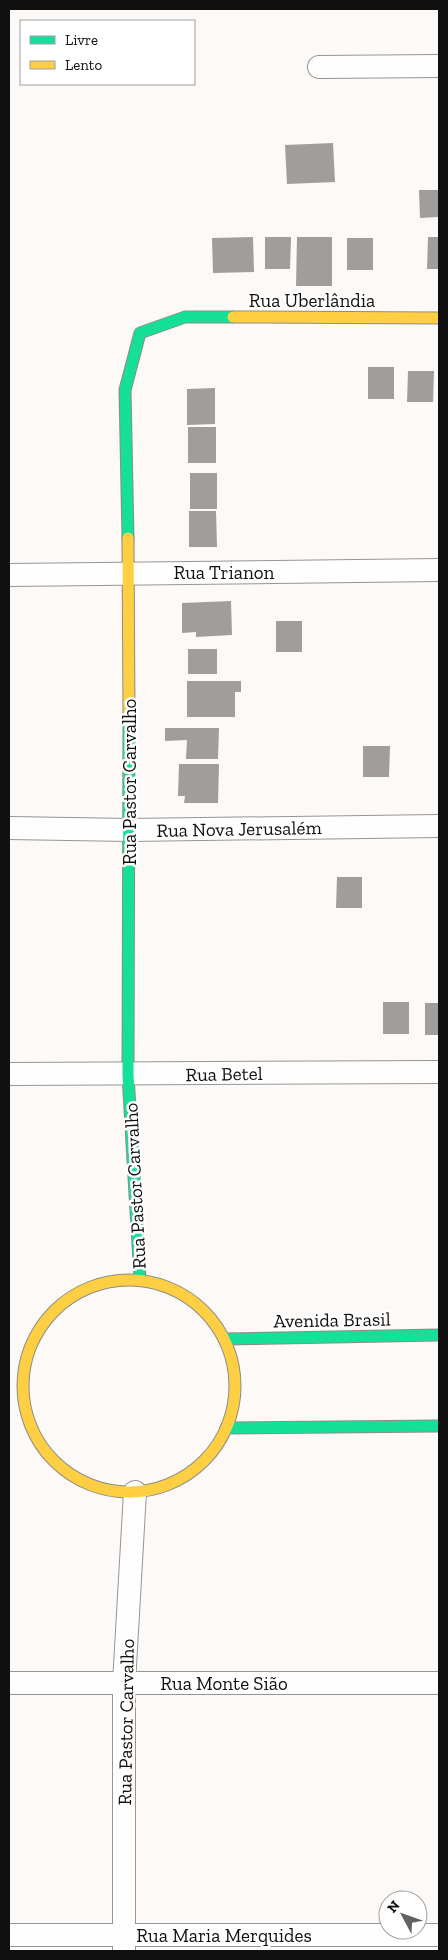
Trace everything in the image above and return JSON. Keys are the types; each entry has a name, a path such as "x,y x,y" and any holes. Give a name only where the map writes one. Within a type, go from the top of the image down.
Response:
{"street":[{"path":"319,66 439,66"},
{"name":"Rua Uberlândia","path":"186,317 439,318"},
{"name":"Rua Pastor Carvalho","path":"140,1279 128,1075 129,572 125,390 140,334 186,317"},
{"name":"Rua Trianon","path":"9,575 129,572 439,570"},
{"name":"Rua Nova Jerusalém","path":"9,828 128,830 439,826"},
{"name":"Rua Betel","path":"9,1074 128,1075 439,1072"},
{"path":"140,1279 159,1284 186,1296 208,1315 225,1339 234,1368 234,1398 226,1428 211,1453 190,1473 164,1486 135,1492 104,1490 75,1478 51,1459 34,1433 24,1407 23,1379 29,1352 44,1322 68,1300 98,1284 140,1279"},
{"name":"Avenida Brasil","path":"225,1339 439,1335"},
{"path":"16,1351 29,1352"},
{"path":"226,1428 439,1426"},
{"path":"17,1433 34,1433"},
{"name":"Rua Pastor Carvalho","path":"124,1943 124,1683 135,1492"},
{"name":"Rua Monte Sião","path":"9,1683 439,1683"},
{"name":"Rua Maria Merquides","path":"9,1935 124,1943 439,1935"}],"building":[{"path":"333,143 335,182 287,184 285,145"},
{"path":"419,190 439,190 439,217 420,218"},
{"path":"253,237 254,272 213,273 212,238"},
{"path":"265,237 291,237 290,269 265,269"},
{"path":"297,237 332,237 332,286 296,286"},
{"path":"428,237 439,237 439,269 427,269"},
{"path":"347,238 373,238 373,270 347,270"},
{"path":"368,367 394,367 394,399 368,399"},
{"path":"408,371 434,371 433,402 407,402"},
{"path":"215,388 215,424 187,425 187,389"},
{"path":"188,427 216,427 216,463 188,463"},
{"path":"190,473 217,473 217,509 190,509"},
{"path":"189,511 216,511 217,547 189,547"},
{"path":"231,601 232,635 196,637 196,632 182,633 182,603"},
{"path":"276,621 302,621 302,652 276,652"},
{"path":"188,649 217,649 217,674 188,674"},
{"path":"187,681 241,681 241,692 235,692 235,717 187,717"},
{"path":"165,728 219,728 218,759 186,759 187,740 165,741"},
{"path":"363,746 390,746 389,777 363,777"},
{"path":"179,764 219,764 218,803 184,803 185,796 178,796"},
{"path":"337,877 362,877 362,908 336,908"},
{"path":"383,1002 409,1002 409,1034 383,1034"},
{"path":"425,1003 439,1003 439,1035 425,1035"}],"traffic: fast":[{"path":"128,538 125,390 140,333 185,317 233,317"},
{"path":"129,717 128,1075 140,1279"},
{"path":"225,1339 439,1335"},
{"path":"226,1428 439,1426"}],"traffic: slow":[{"path":"233,317 439,318"},
{"path":"128,538 129,717"},
{"path":"129,1280 150,1282 169,1288 188,1298 204,1311 217,1327 227,1346 233,1365 235,1386 233,1407 227,1426 217,1445 204,1461 188,1474 169,1484 150,1490 129,1492 108,1490 89,1484 70,1474 54,1461 41,1445 31,1426 25,1407 23,1386 25,1365 31,1346 41,1327 54,1311 70,1298 89,1288 108,1282 129,1280"}]}
